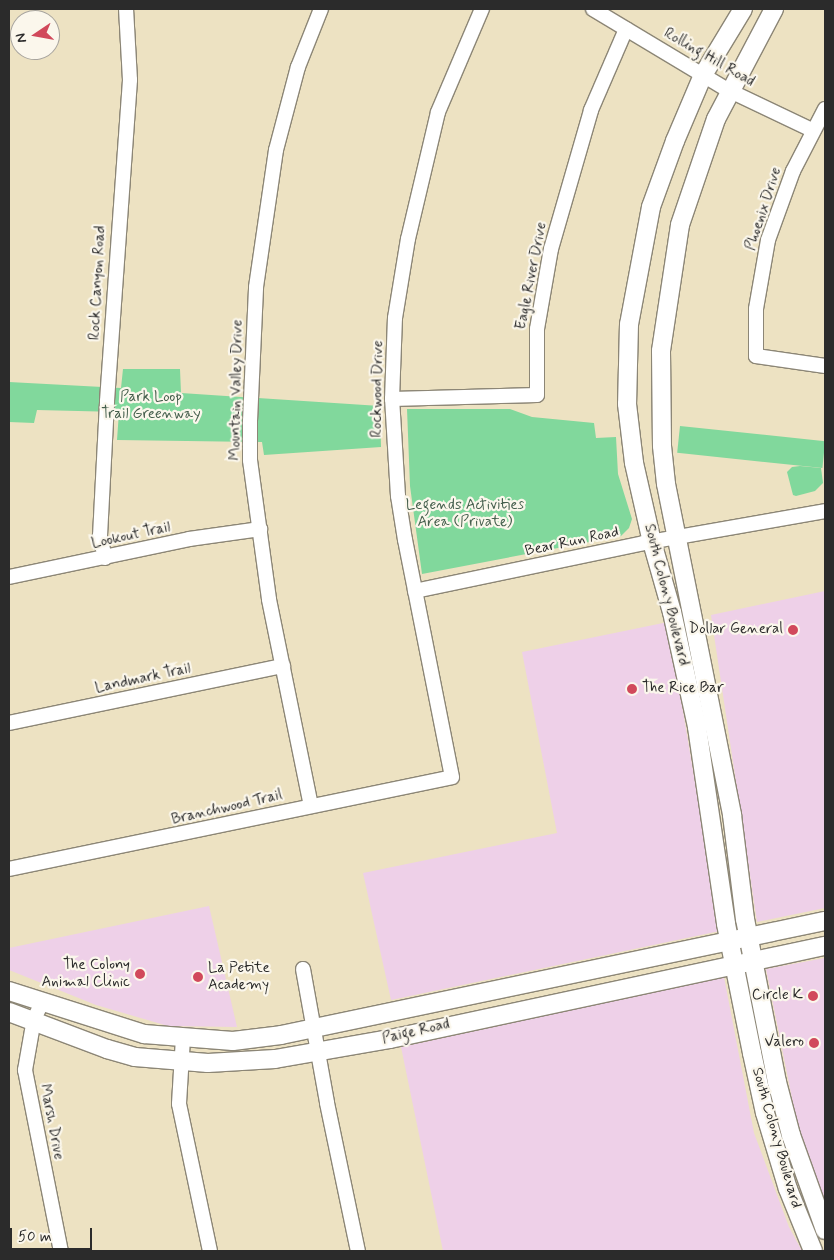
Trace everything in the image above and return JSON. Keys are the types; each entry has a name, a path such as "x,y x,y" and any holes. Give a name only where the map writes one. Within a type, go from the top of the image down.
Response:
{"main road":[{"name":"South Colony Boulevard","path":"744,9 703,75 674,141 652,207 629,324 627,404 634,462 652,542 672,612 692,703 729,940 765,1113 788,1189 813,1251"},
{"name":"South Colony Boulevard","path":"774,9 728,90 688,197 672,265 664,318 660,387 662,446 677,538 728,792 749,937 777,1082 806,1182 825,1230"},
{"path":"692,703 710,700"},
{"path":"710,811 728,792"},
{"name":"Paige Road","path":"9,991 111,1026 144,1034 233,1041 314,1028 825,921"},
{"name":"Paige Road","path":"9,1012 34,1019 107,1049 181,1062 243,1062 318,1052 825,946"},
{"path":"528,983 533,1007"},
{"path":"788,1189 806,1182"}],"street":[{"name":"Rock Canyon Road","path":"105,558 100,536 107,401 130,80 126,9"},
{"name":"Mountain Valley Drive","path":"311,806 269,600 250,460 256,287 276,150 298,67 321,9"},
{"name":"Rockwood Drive","path":"452,777 398,496 392,399 395,318 410,231 438,112 482,9"},
{"name":"Rolling Hill Road","path":"593,9 728,90 812,130"},
{"name":"Eagle River Drive","path":"392,399 537,395 537,329 551,249 592,110 626,29"},
{"name":"Phoenix Drive","path":"825,109 812,130 768,240 756,309 756,356 825,366"},
{"name":"Bear Run Road","path":"415,591 652,542 825,511"},
{"name":"Lookout Trail","path":"9,577 189,540 260,529"},
{"name":"Landmark Trail","path":"9,722 283,666"},
{"name":"Branchwood Trail","path":"9,869 452,777"},
{"path":"303,969 358,1251"},
{"name":"Marsh Drive","path":"43,1002 34,1019 25,1070 61,1251"},
{"path":"183,1038 179,1104 210,1251"}],"shaded area":[{"path":"825,591 825,908 757,922 711,615"},
{"path":"668,622 720,931 391,1000 363,873 557,833 522,652"},
{"path":"209,906 237,1027 168,1026 96,1005 9,970 9,948"},
{"path":"825,958 825,1204 799,1133 766,969"},
{"path":"724,977 754,1133 789,1227 802,1251 443,1251 401,1047"}],"green space":[{"name":"Park Loop Trail Greenway","path":"123,369 180,369 181,393 380,406 381,447 264,455 262,442 117,440 119,412 37,410 34,423 9,422 9,382 121,388"},
{"name":"Legends Activities Area (Private)","path":"407,409 510,409 532,417 594,423 596,438 616,437 618,474 632,519 629,528 621,536 422,574 410,486"},
{"path":"680,426 825,441 822,468 677,453"},
{"path":"792,467 821,468 823,483 815,491 796,496 793,495 787,472"}],"place":[{"name":"Dollar General","path":"793,630"},
{"name":"The Rice Bar","path":"632,689"},
{"name":"The Colony Animal Clinic","path":"140,974"},
{"name":"La Petite Academy","path":"198,977"},
{"name":"Circle K","path":"813,996"},
{"name":"Valero","path":"814,1043"}]}
